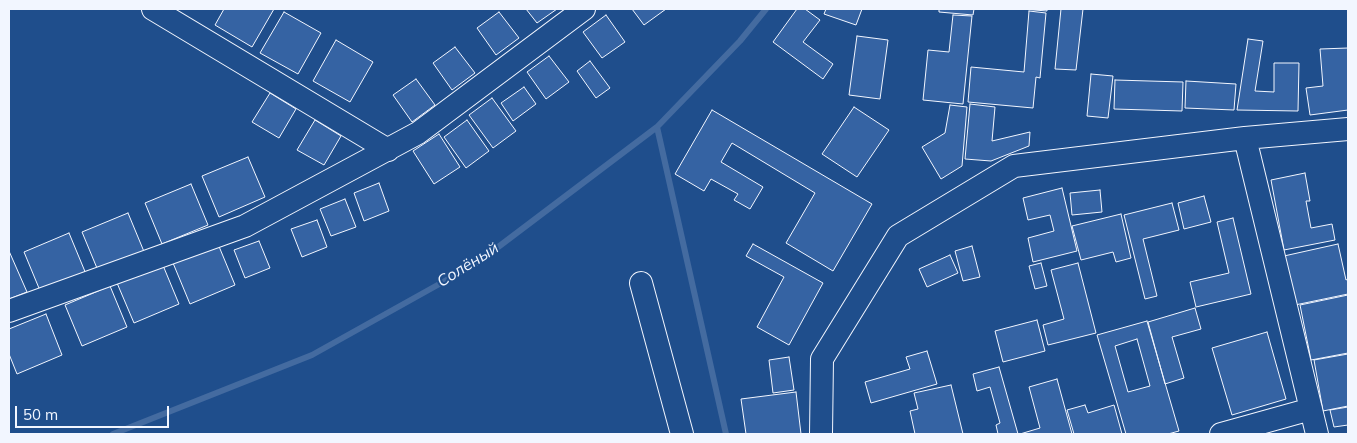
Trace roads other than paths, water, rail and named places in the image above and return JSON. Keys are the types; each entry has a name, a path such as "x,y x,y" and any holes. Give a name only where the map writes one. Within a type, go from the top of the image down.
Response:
{"street":[{"path":"153,9 388,150"},
{"path":"9,311 245,226 418,133 584,9"},
{"path":"821,434 822,360 898,236 1014,166 1245,138 1348,129"},
{"path":"1245,138 1317,434"},
{"path":"641,283 682,434"},
{"path":"1221,434 1311,409"}],"waterway":[{"name":"Солёный","path":"113,434 312,355 477,263 657,127 740,41 766,9"},
{"path":"657,127 726,434"}]}
